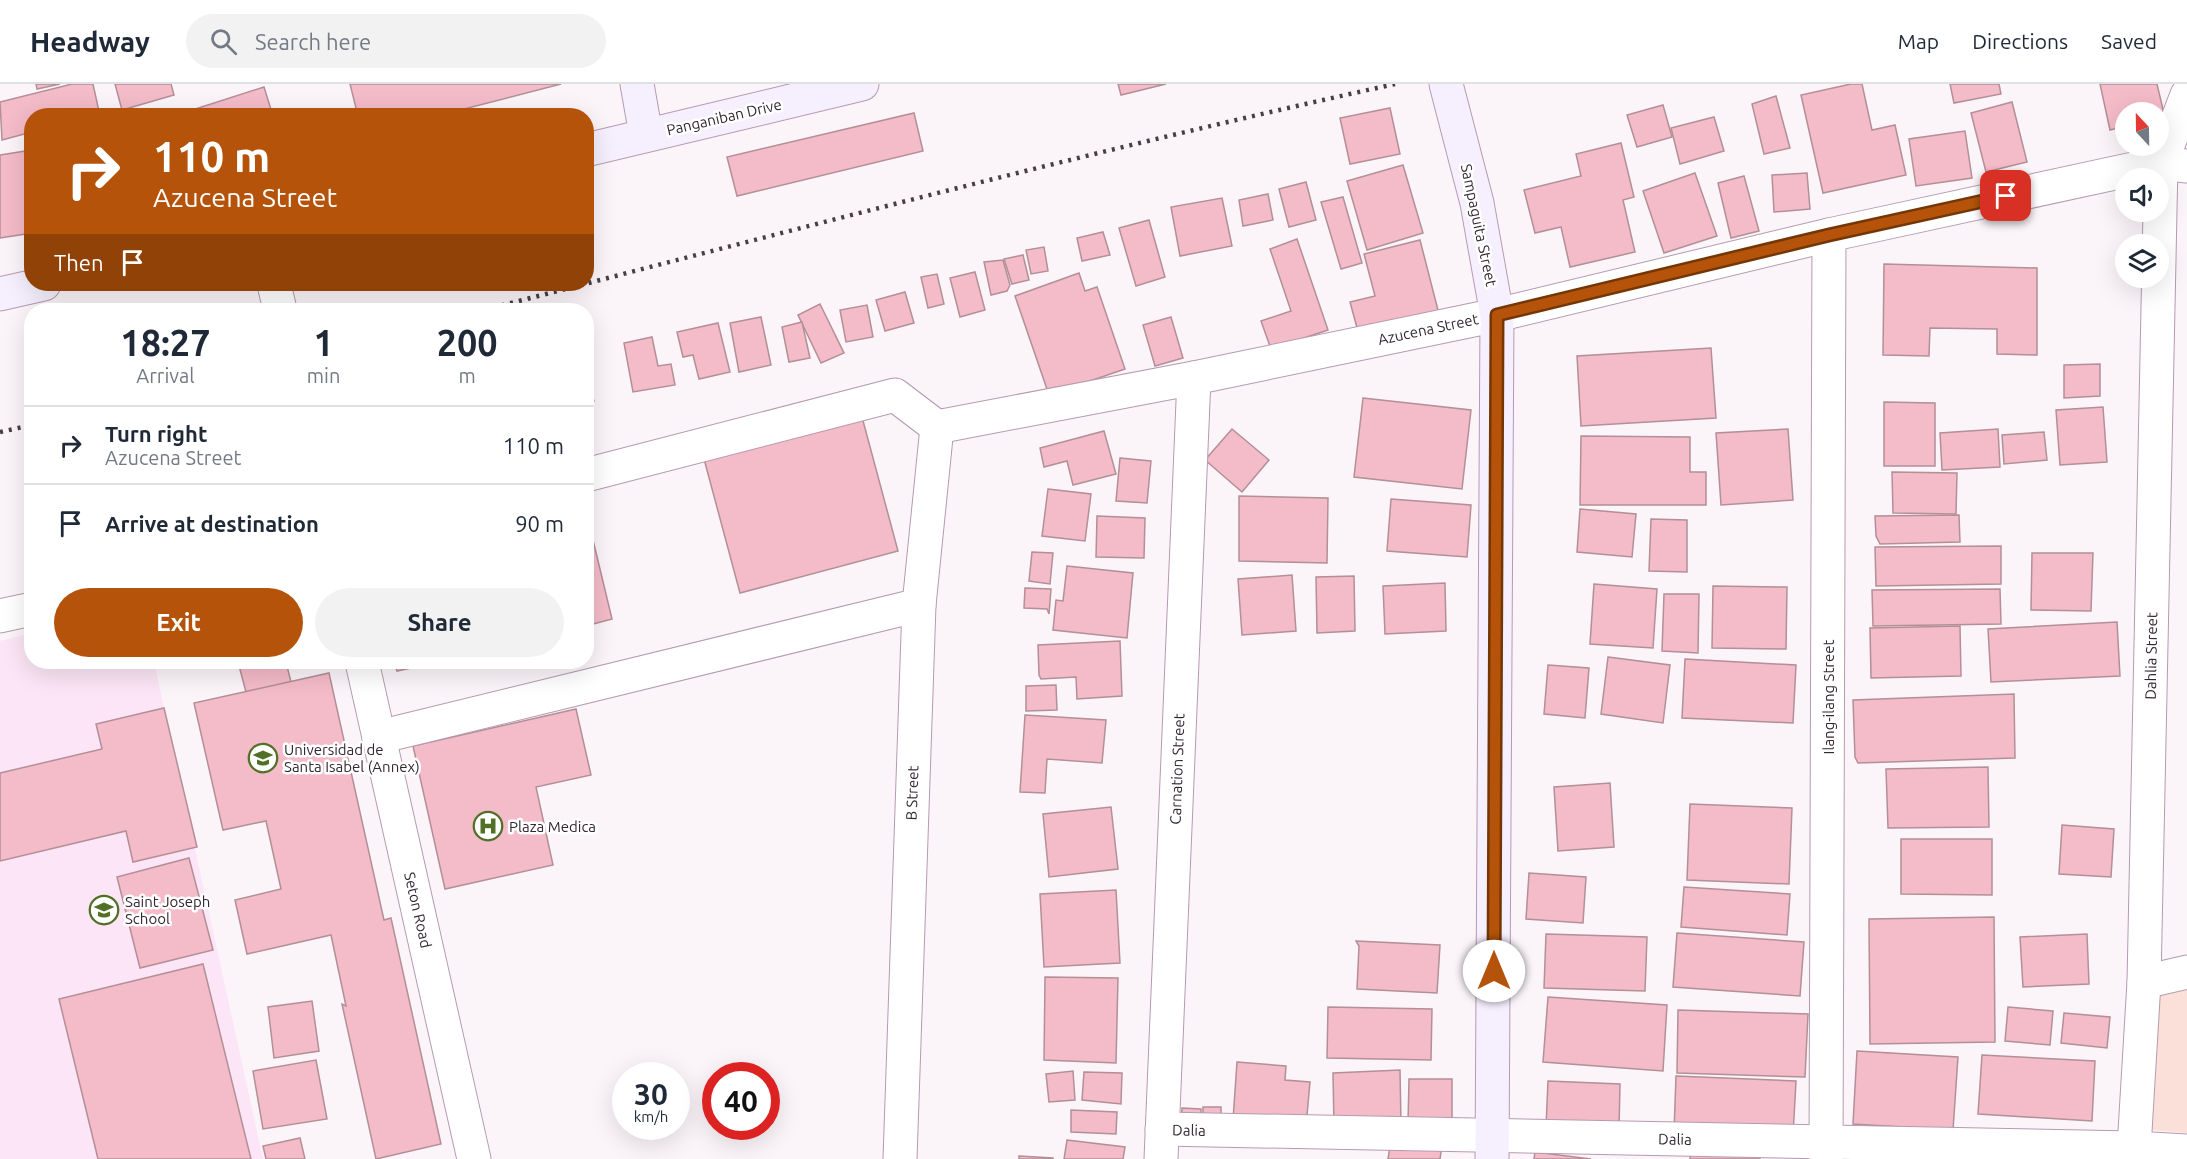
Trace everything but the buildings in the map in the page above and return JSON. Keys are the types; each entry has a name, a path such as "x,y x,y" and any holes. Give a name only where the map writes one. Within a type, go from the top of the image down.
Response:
{"street":[{"path":"637,84 646,135"},
{"name":"Panganiban Drive","path":"594,148 861,84"},
{"name":"Sampaguita Street","path":"1446,84 1477,203 1497,315 1493,1147"},
{"path":"2174,164 2187,95"},
{"name":"Azucena Street","path":"937,427 1194,378 1497,315 1829,235 2174,164"},
{"name":"Dahlia Street","path":"2134,1148 2144,981 2174,164"},
{"name":"Ilang-ilang Street","path":"1826,1151 1829,235"},
{"path":"0,294 24,289"},
{"name":"Carnation Street","path":"1162,1144 1194,378"},
{"path":"594,473 895,395 937,427"},
{"name":"B Street","path":"900,1159 919,605 937,427"},
{"path":"379,737 919,605"},
{"path":"0,616 24,611"},
{"name":"Seton Road","path":"364,669 474,1159"},
{"path":"2144,981 2187,972"},
{"name":"Dalia","path":"1162,1144 1826,1151 2134,1148 2187,1151"}],"shaded area":[{"name":"Saint Joseph School","path":"24,635 24,669 156,669 263,1159 0,1159 0,641"},
{"path":"2187,988 2187,1133 2151,1130 2160,995"}],"railway":[{"path":"594,282 1052,164 1395,84"},
{"path":"511,303 558,291"},
{"path":"0,432 24,427"}],"place":[{"name":"Universidad de Santa Isabel (Annex)","path":"263,758"},
{"name":"Plaza Medica","path":"488,826"},
{"name":"Saint Joseph School","path":"104,910"}],"route":[{"path":"1494,971 1497,315 1829,235 2006,196"}]}
